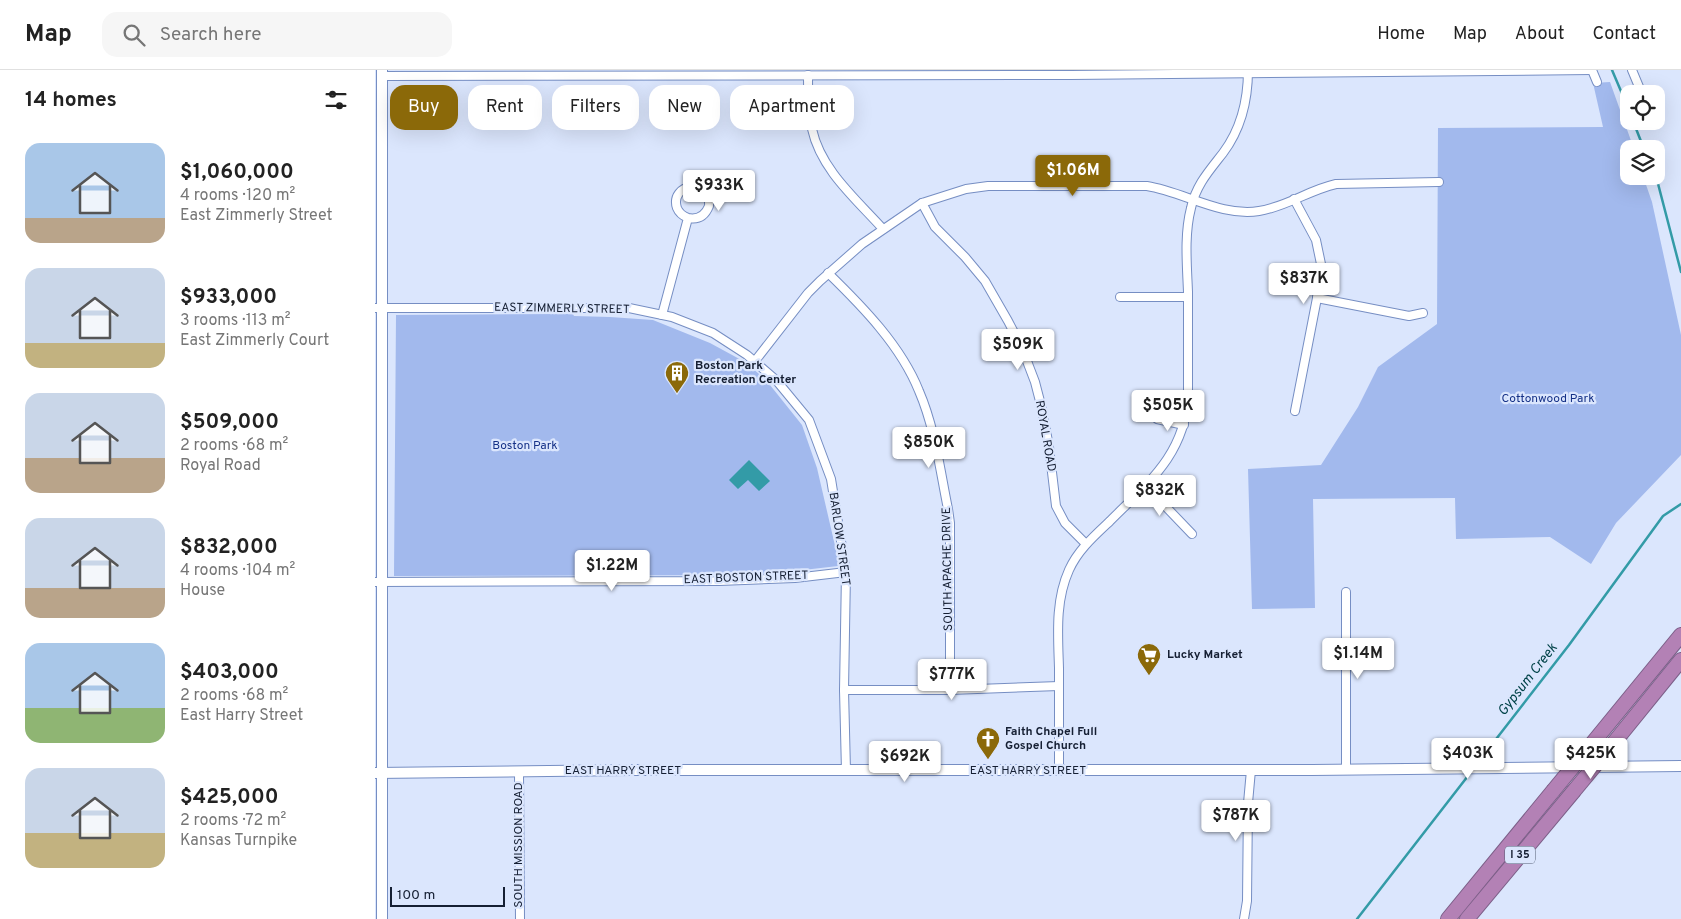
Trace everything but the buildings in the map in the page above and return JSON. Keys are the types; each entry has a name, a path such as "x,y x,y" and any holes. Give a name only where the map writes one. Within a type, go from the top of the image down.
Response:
{"highway":[{"name":"I 35","path":"1448,919 1681,635"},
{"name":"I 35","path":"1467,919 1612,746 1681,660"}],"main road":[{"path":"382,73 379,308 379,877 382,919"},
{"name":"EAST HARRY STREET","path":"379,773 631,770 1251,770 1681,766"}],"street":[{"path":"382,73 757,72 808,75 862,72 1592,70 1597,82"},
{"path":"1632,70 1638,85"},
{"path":"1059,770 1059,614 1061,592 1069,570 1086,544 1145,485 1170,456 1176,447 1184,425 1188,407 1188,228 1193,199 1205,175 1236,133 1245,104 1248,72"},
{"path":"808,75 809,118 816,144 823,158 844,187 883,229"},
{"path":"755,361 808,294 862,244 922,203 966,189 1011,185 1147,186 1235,211 1248,212 1273,208 1322,187 1341,183 1439,182"},
{"path":"696,186 701,188 708,196 709,206 701,217 688,218 680,213 676,200 684,188 696,186"},
{"path":"1294,199 1309,225 1319,251 1321,275 1295,411"},
{"name":"ROYAL ROAD","path":"922,203 935,227 965,257 985,281 1022,348 1035,382 1042,408 1056,506 1065,523 1086,544"},
{"path":"662,314 688,218"},
{"name":"SOUTH APACHE DRIVE","path":"828,274 870,318 898,353 919,389 928,416 949,516 950,690"},
{"path":"1120,298 1188,297"},
{"path":"1317,298 1409,316 1423,313"},
{"name":"EAST ZIMMERLY STREET","path":"379,308 629,308 662,314 713,333 755,361"},
{"name":"BARLOW STREET","path":"755,361 776,380 809,420 831,479 846,572 844,690 846,771"},
{"path":"1184,425 1157,419 1152,413 1154,404 1188,407"},
{"path":"1145,485 1192,534"},
{"name":"EAST BOSTON STREET","path":"379,582 719,581 795,578 846,572"},
{"path":"1346,592 1346,769"},
{"path":"844,690 950,690 1059,686"},
{"path":"1244,919 1247,901 1248,803 1251,770"},
{"name":"SOUTH MISSION ROAD","path":"519,772 520,919"}],"green space":[{"name":"Cottonwood Park","path":"1610,82 1620,110 1620,130 1627,130 1631,140 1620,140 1620,185 1646,185 1652,202 1681,335 1681,455 1616,523 1591,564 1550,537 1456,539 1455,498 1313,499 1315,608 1252,609 1248,469 1321,465 1358,407 1378,367 1437,324 1438,128 1603,127 1593,83"},
{"name":"Boston Park","path":"573,314 574,316 653,320 710,343 745,362 766,380 802,425 817,468 839,563 838,566 760,575 394,576 396,315"}],"shaded area":[{"path":"749,460 770,481 759,491 748,480 738,489 729,480"}],"waterway":[{"path":"1612,70 1620,89"},
{"path":"1637,130 1640,140"},
{"path":"1658,185 1681,272"},
{"name":"Gypsum Creek","path":"1476,765 1569,645 1663,516 1681,504"},
{"name":"Gypsum Creek","path":"1357,919 1471,772"}],"place":[{"name":"Boston Park Recreation Center","path":"677,394"},
{"name":"Lucky Market","path":"1149,676"},
{"name":"Faith Chapel Full Gospel Church","path":"988,760"}]}
